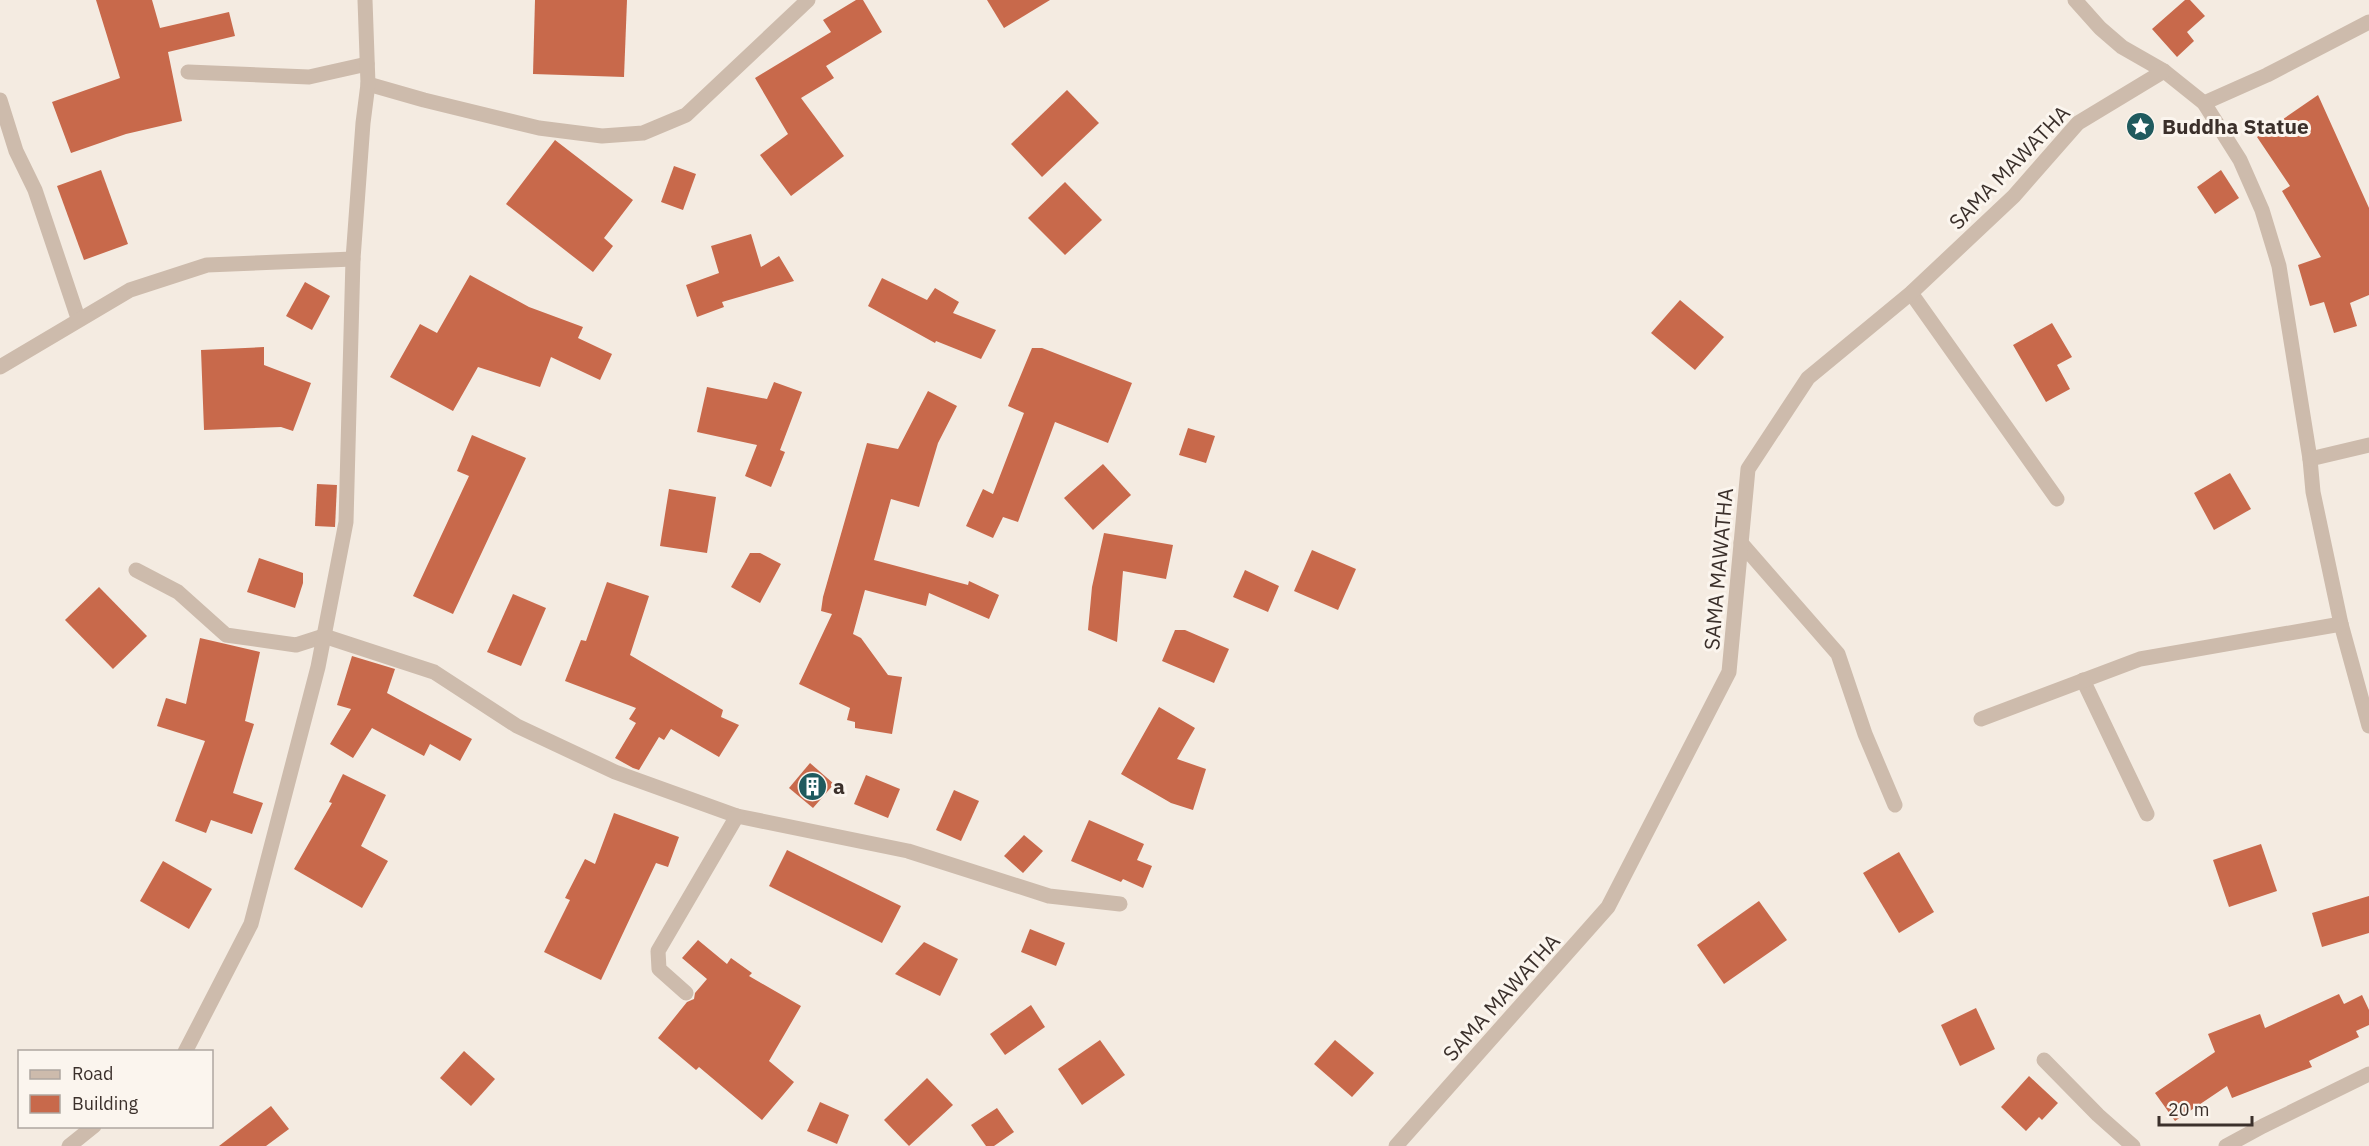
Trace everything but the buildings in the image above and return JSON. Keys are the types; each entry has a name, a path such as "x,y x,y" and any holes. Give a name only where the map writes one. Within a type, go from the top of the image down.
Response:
{"street":[{"path":"186,1050 251,924 318,667 346,522 353,259 368,84 365,0"},
{"path":"368,84 539,128 602,136 643,133 686,115 808,0"},
{"path":"2075,0 2100,28 2122,47 2164,70 2204,103 2240,160 2262,210 2276,255 2310,459 2313,492 2341,624 2369,726"},
{"path":"2204,103 2267,75 2369,22"},
{"path":"188,72 309,77 368,64"},
{"name":"SAMA MAWATHA","path":"1396,1146 1608,908 1729,672 1748,470 1808,378 1911,293 2014,196 2078,123 2164,70"},
{"path":"0,100 16,151 35,190 78,318"},
{"path":"0,367 78,318 130,290 207,265 353,259"},
{"path":"1911,293 2057,499"},
{"path":"2310,459 2369,445"},
{"path":"1741,543 1838,654 1865,734 1895,805"},
{"path":"136,570 178,592 226,635 296,645 324,636 434,672 517,726 615,772 737,816 909,851 1049,896 1120,904"},
{"path":"1981,719 2140,659 2341,624"},
{"path":"2084,680 2147,814"},
{"path":"686,993 659,969 658,951 737,816"},
{"path":"2044,1060 2133,1146"},
{"path":"2226,1146 2369,1074"},
{"path":"69,1146 92,1128"}],"place":[{"name":"Buddha Statue","path":"2141,126"},
{"name":"a","path":"812,786"}]}
